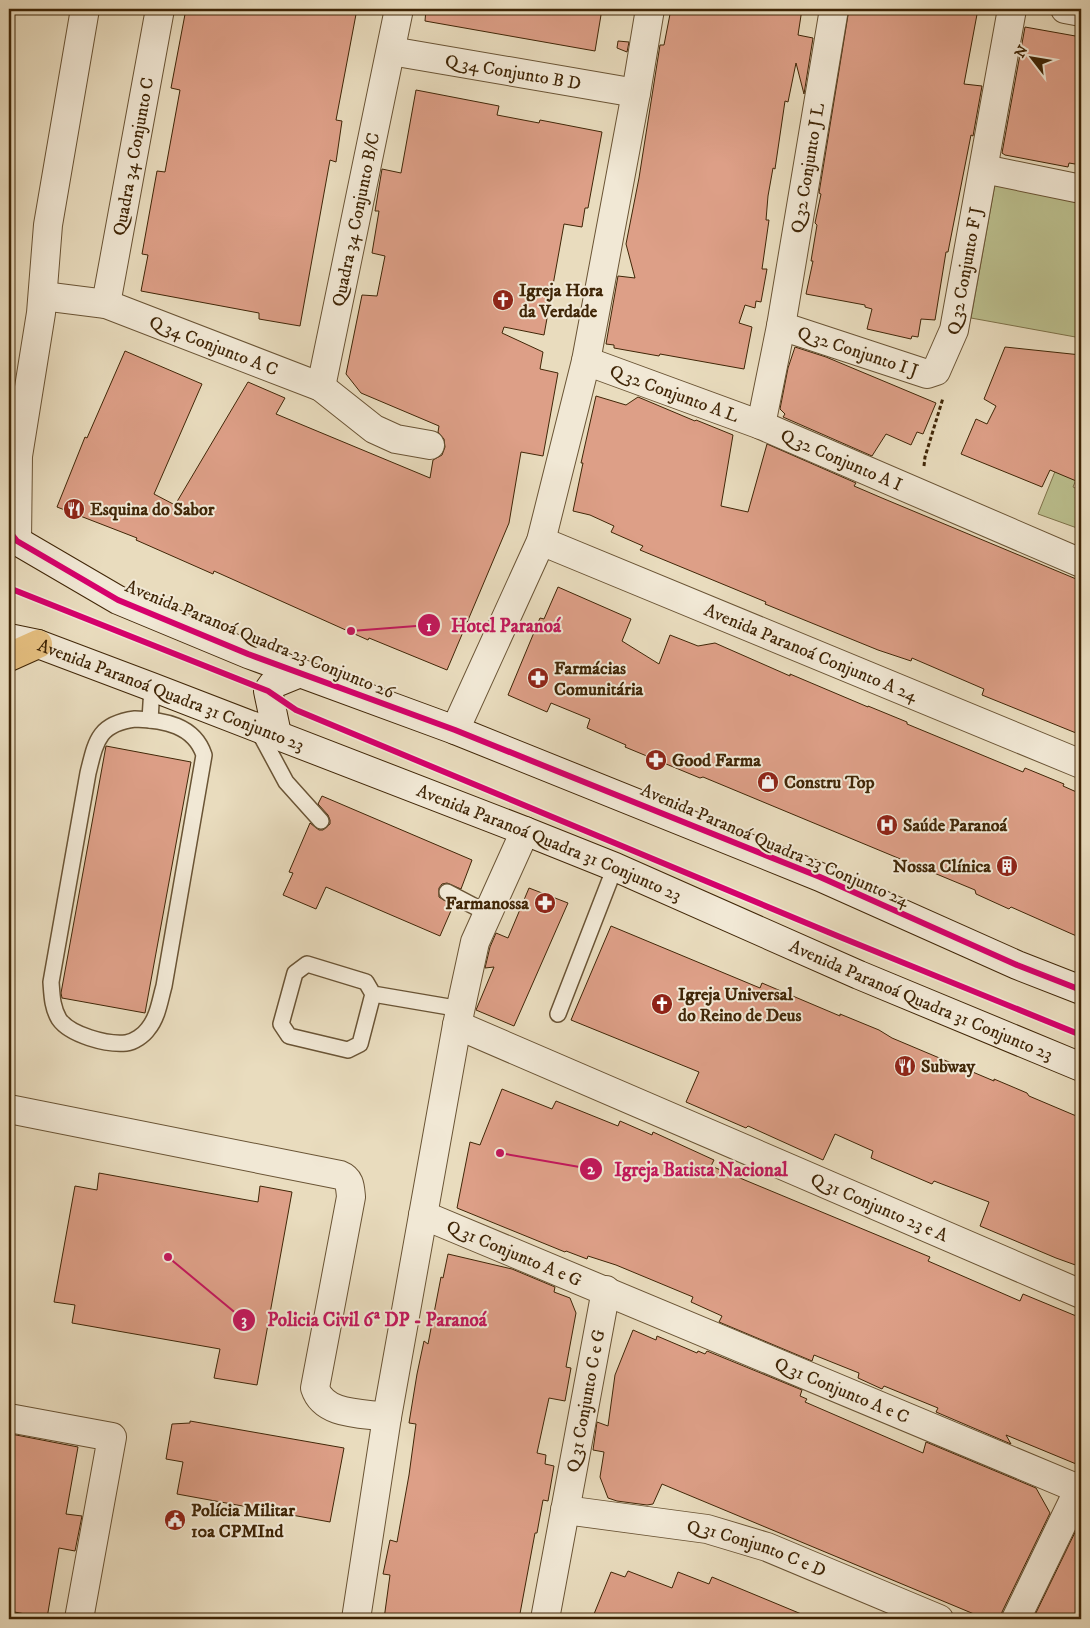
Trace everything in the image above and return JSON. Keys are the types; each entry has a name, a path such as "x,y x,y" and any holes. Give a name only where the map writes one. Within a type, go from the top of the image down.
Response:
{"main road":[{"path":"9,657 38,644"}],"street":[{"path":"13,536 18,456 42,304 48,225 85,9"},
{"name":"Quadra 34 Conjunto C","path":"106,304 160,9"},
{"name":"Quadra 34 Conjunto B/C","path":"321,387 399,9"},
{"path":"456,730 541,541 586,360 650,9"},
{"name":"Q 32 Conjunto J L","path":"761,425 781,326 834,9"},
{"name":"Q 32 Conjunto F J","path":"936,371 954,330 1012,9"},
{"path":"1065,9 1081,12"},
{"name":"Q 34 Conjunto B D","path":"391,51 636,93"},
{"path":"984,169 1081,189"},
{"name":"Q 34 Conjunto A C","path":"42,304 106,304 321,387 374,429 396,440 430,445"},
{"name":"Q 32 Conjunto I J","path":"781,326 927,374 936,371"},
{"name":"Q 32 Conjunto A L","path":"586,360 761,425"},
{"name":"Q 32 Conjunto A I","path":"761,425 921,496 1081,563"},
{"name":"Avenida Paranoá Quadra 23 Conjunto 26","path":"13,536 118,600 300,673 456,730"},
{"name":"Avenida Paranoá Conjunto A 24","path":"541,541 1081,764"},
{"name":"Avenida Paranoá Quadra 31 Conjunto 23","path":"9,638 38,644 525,831 615,868 859,975 1081,1067"},
{"path":"266,731 268,691 273,684 300,673"},
{"name":"Avenida Paranoá Quadra 23 Conjunto 24","path":"456,730 820,877 1017,965 1081,990"},
{"path":"356,1619 387,1417 459,1017 475,942 525,831"},
{"name":"Q 31 Conjunto 23 e A","path":"459,1017 1081,1294"},
{"path":"9,1109 340,1174 347,1179 351,1197 315,1388 318,1397 324,1404 332,1408 387,1417"},
{"name":"Q 31 Conjunto A e G","path":"423,1215 606,1290"},
{"name":"Q 31 Conjunto A e C","path":"606,1290 1080,1490"},
{"name":"Q 31 Conjunto C e G","path":"545,1619 606,1290"},
{"path":"9,1418 112,1437 79,1619"},
{"path":"1016,1619 1080,1490"},
{"name":"Q 31 Conjunto C e D","path":"565,1510 715,1531 767,1547 939,1619"}],"lane":[{"path":"150,720 152,687"},
{"path":"150,720 173,725 194,736 201,746 204,755 164,986 154,1020 148,1030 134,1040 126,1043 104,1042 84,1036 60,1020 53,1005 51,982 86,783 96,744 106,729 120,721 150,720"},
{"path":"266,731 286,782 321,821"},
{"path":"558,1014 615,868"},
{"path":"446,892 487,913"},
{"path":"373,994 360,1044 348,1050 289,1036 281,1024 295,973 307,964 366,982 373,994 459,1017"}],"path":[{"path":"921,496 925,457 944,395 936,371"}],"green space":[{"path":"995,184 1081,201 1081,338 971,318"},
{"path":"1078,414 1081,415 1081,467 1073,487 1081,491 1081,518 1077,528 1038,514"}],"building":[{"path":"186,9 357,9 336,120 342,121 336,162 330,160 300,326 259,319 259,313 141,291 148,255 142,254 157,171 165,172 180,90 171,88"},
{"path":"426,9 602,9 595,51 425,21"},
{"path":"671,9 802,9 798,35 813,38 804,94 796,63 788,102 785,101 775,169 773,168 768,196 766,220 769,220 762,269 767,269 761,302 756,301 755,308 745,305 739,323 752,327 744,369 614,348 614,345 606,344 618,276 635,278 626,244 639,178 660,45 664,45"},
{"path":"849,9 978,9 964,84 982,86 973,136 971,135 948,252 946,252 935,320 921,319 918,337 912,336 911,339 867,329 872,309 865,307 865,305 806,294 813,261 811,261 817,225 815,223 821,194 819,193"},
{"path":"1025,27 1081,37 1081,165 1069,163 1068,167 1002,153"},
{"path":"618,41 629,42 627,52 617,48"},
{"path":"416,90 499,106 497,115 539,123 540,120 602,132 588,208 585,208 582,227 564,224 544,335 504,327 502,333 543,352 540,369 558,373 543,456 521,452 509,523 447,670 369,638 368,640 214,571 213,574 136,540 137,538 57,507 85,437 87,438 125,351 202,384 154,494 175,505 248,382 285,398 276,414 430,478 433,460 442,455 445,447 444,439 438,432 439,426 361,393 346,374 362,295 377,296 385,256 372,253 379,211 375,211 382,169 401,173"},
{"path":"795,347 826,357 936,403 923,434 917,432 911,445 886,434 872,456 783,417 785,414 780,409 788,368"},
{"path":"1005,347 1081,355 1081,483 1050,470 1042,487 961,454 976,419 987,424 996,406 984,399"},
{"path":"596,396 626,405 638,397 733,435 721,506 748,512 767,444 856,483 854,486 1081,581 1081,735 982,695 984,689 912,658 911,661 878,650 640,550 643,546 611,532 614,526 590,515 573,511 583,463 581,463"},
{"path":"558,587 631,619 622,641 659,664 670,635 698,646 715,643 1023,772 1025,768 1064,784 1063,786 1081,794 1081,938 1011,907 1009,909 976,894 975,890 703,777 700,778 625,747 626,745 587,728 590,719 551,703 547,712 508,695 540,618 544,619"},
{"path":"106,746 191,762 145,1013 62,998 61,993"},
{"path":"322,796 472,860 461,889 447,883 442,884 439,888 439,897 453,906 440,936 326,887 316,909 283,895 293,873 289,872 310,823 319,830 323,830 330,824 328,815 318,804"},
{"path":"529,888 568,903 514,1026 476,1010 494,967 485,968 490,947 496,933 508,938"},
{"path":"611,926 760,988 762,983 840,1016 840,1014 879,1030 892,1038 1027,1093 1029,1096 1081,1118 1081,1267 980,1226 989,1202 934,1181 932,1184 871,1158 873,1151 835,1134 823,1160 748,1126 746,1128 686,1102 699,1072 571,1020"},
{"path":"502,1089 552,1109 556,1101 618,1126 620,1121 652,1135 653,1132 714,1160 711,1166 930,1257 928,1261 1020,1301 1023,1294 1081,1318 1081,1466 1006,1435 1011,1444 936,1412 938,1408 884,1386 882,1389 858,1378 859,1373 814,1355 812,1361 719,1322 722,1316 691,1302 693,1297 616,1265 588,1256 587,1259 565,1252 457,1208 470,1142 480,1145"},
{"path":"99,1173 258,1202 260,1186 292,1192 257,1385 214,1378 220,1349 72,1323 75,1305 54,1302 75,1186 97,1190"},
{"path":"448,1254 512,1269 555,1287 554,1292 570,1298 576,1313 566,1367 571,1368 565,1401 549,1398 537,1453 546,1455 545,1464 554,1466 548,1501 543,1500 537,1533 535,1533 519,1619 384,1619 390,1575 383,1574 390,1540 397,1542 409,1475 416,1424 409,1423 417,1374 424,1341 428,1344 441,1277 443,1278"},
{"path":"633,1330 656,1340 657,1336 697,1353 698,1351 705,1354 707,1351 802,1390 800,1396 807,1399 805,1402 923,1453 926,1442 1036,1488 1050,1513 1002,1612 1001,1619 986,1619 662,1484 653,1504 617,1501 608,1498 600,1477 604,1452 593,1450 597,1422 608,1426 615,1375"},
{"path":"190,1421 344,1448 330,1522 177,1494 183,1462 166,1459 172,1424 190,1423"},
{"path":"11,1434 78,1447 66,1514 82,1516 75,1551 59,1548 47,1618 9,1611 9,1444"},
{"path":"1081,1520 1081,1619 1033,1619"},
{"path":"628,1571 672,1588 678,1572 709,1584 712,1577 811,1618 592,1619 611,1572 625,1577"}],"cycle path":[{"path":"9,531 17,541 118,600 248,654 455,730 820,877 1017,965 1081,990"},
{"path":"9,588 268,691 296,710 840,937 1081,1035"}],"place":[{"name":"Igreja Hora da Verdade","path":"503,300"},
{"name":"Esquina do Sabor","path":"74,509"},
{"name":"Hotel Paranoá","path":"351,631"},
{"name":"Farmácias Comunitária","path":"538,678"},
{"name":"Good Farma","path":"656,760"},
{"name":"Constru Top","path":"768,782"},
{"name":"Saúde Paranoá","path":"887,825"},
{"name":"Nossa Clínica","path":"1007,866"},
{"name":"Farmanossa","path":"545,903"},
{"name":"Igreja Universal do Reino de Deus","path":"662,1004"},
{"name":"Subway","path":"905,1066"},
{"name":"Igreja Batista Nacional","path":"500,1153"},
{"name":"Policia Civil 6ª DP - Paranoá","path":"168,1257"},
{"name":"Polícia Militar 10a CPMInd","path":"175,1520"}]}
